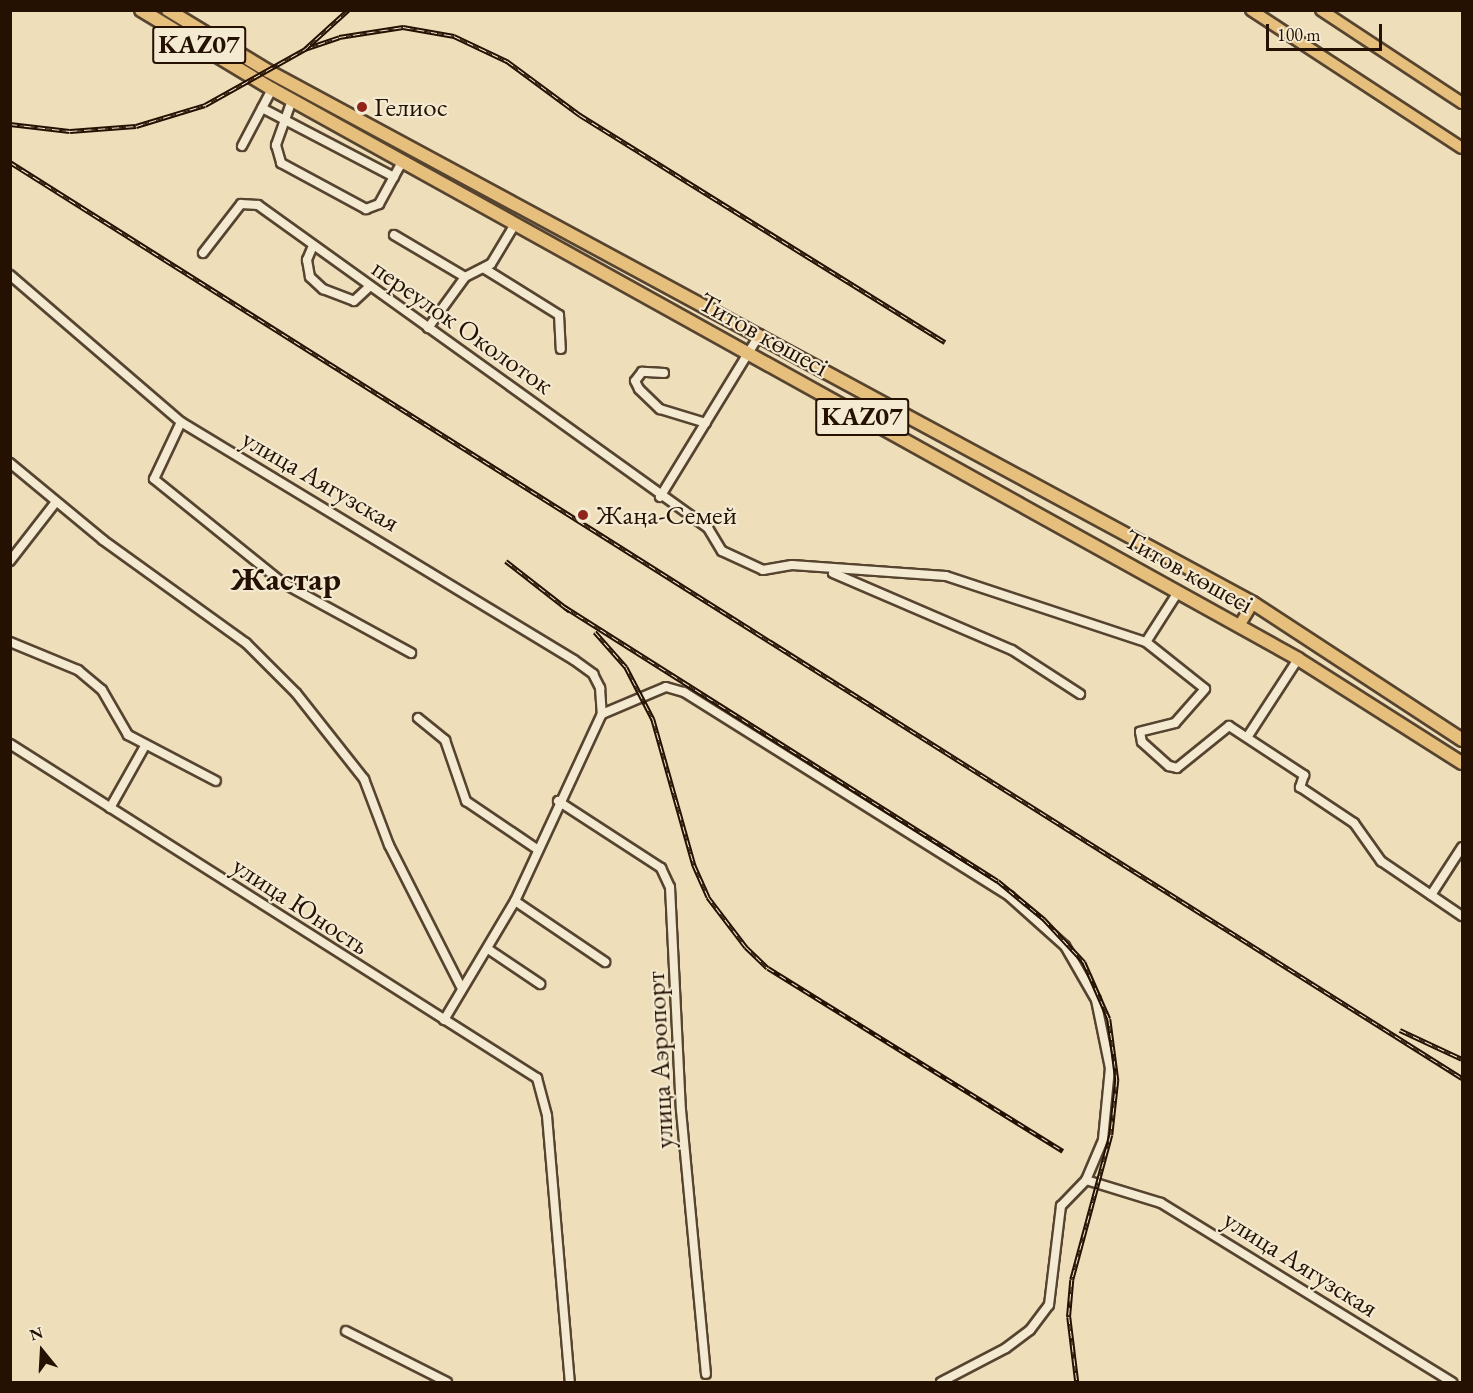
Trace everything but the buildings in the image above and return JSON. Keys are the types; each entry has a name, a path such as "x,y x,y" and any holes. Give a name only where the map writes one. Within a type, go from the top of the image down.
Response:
{"highway":[{"name":"Титов көшесі","path":"141,10 256,80 402,162 1298,659 1462,763"},
{"name":"Титов көшесі","path":"168,10 268,71 760,333 1253,603 1462,740"}],"main road":[{"path":"1251,10 1462,148"},
{"path":"1321,10 1462,104"},
{"path":"332,122 339,108"},
{"path":"1239,626 1253,603"}],"street":[{"path":"242,146 272,89"},
{"path":"292,100 275,153 281,163 366,209 379,204 402,162"},
{"path":"262,108 394,177"},
{"name":"переулок Околоток","path":"202,253 218,227 241,204 251,203 312,248 538,402 660,497 708,528 722,551 763,570 792,565 830,571"},
{"path":"428,328 465,277 485,269 515,224"},
{"path":"394,235 465,277"},
{"path":"312,248 307,260 310,277 323,289 354,301 370,286"},
{"path":"485,269 559,315 561,349"},
{"name":"улица Аягузская","path":"10,275 181,422 574,660 600,688 602,714"},
{"path":"660,497 760,333"},
{"path":"664,374 642,372 635,381 660,409 706,423"},
{"path":"181,422 154,479 284,583 411,653"},
{"path":"10,463 56,502 246,643 296,693 364,778 389,845 460,987"},
{"path":"10,561 56,502"},
{"path":"830,571 946,576 1146,642 1205,689 1175,723 1140,732 1142,742 1173,768 1224,725 1248,736 1304,775 1300,787 1354,823 1381,861 1462,916"},
{"path":"830,571 1012,650 1080,694"},
{"path":"1146,642 1178,592"},
{"path":"10,642 78,670 102,690 128,735 216,782"},
{"path":"1248,736 1298,659"},
{"path":"444,1020 460,987 488,949 515,901 558,801 602,714 666,687 684,692 1009,896 1065,946 1095,1000 1110,1068 1103,1140 1086,1180 1061,1206 1049,1305 1030,1330 1006,1348 941,1383"},
{"path":"418,718 445,740 466,801 537,849"},
{"name":"улица Юность","path":"10,744 537,1078 547,1116 570,1383"},
{"path":"110,808 145,746"},
{"name":"улица Аэропорт","path":"558,801 661,868 670,887 681,1110 706,1374"},
{"path":"1431,895 1462,846"},
{"path":"515,901 605,962"},
{"path":"488,949 540,984"},
{"name":"улица Аягузская","path":"1086,1180 1124,1187 1227,1241 1452,1383"},
{"path":"346,1331 447,1383"}],"railway":[{"path":"10,124 70,131 136,126 205,105 305,49 348,10"},
{"path":"305,49 339,37 403,27 454,36 507,61 580,115 945,342"},
{"path":"10,162 1462,1078"},
{"path":"506,561 570,611"},
{"path":"565,607 998,881 1044,919 1084,962 1109,1019 1117,1080 1111,1135 1072,1280 1069,1317 1077,1382"},
{"path":"595,632 626,667 653,719 694,865 708,897 746,947 768,968 1063,1151"},
{"path":"1400,1030 1462,1059"}],"place":[{"name":"Гелиос","path":"362,107"},
{"name":"Жаңа-Семей","path":"583,515"}],"district":[{"name":"Жастар","path":"286,579"}]}
